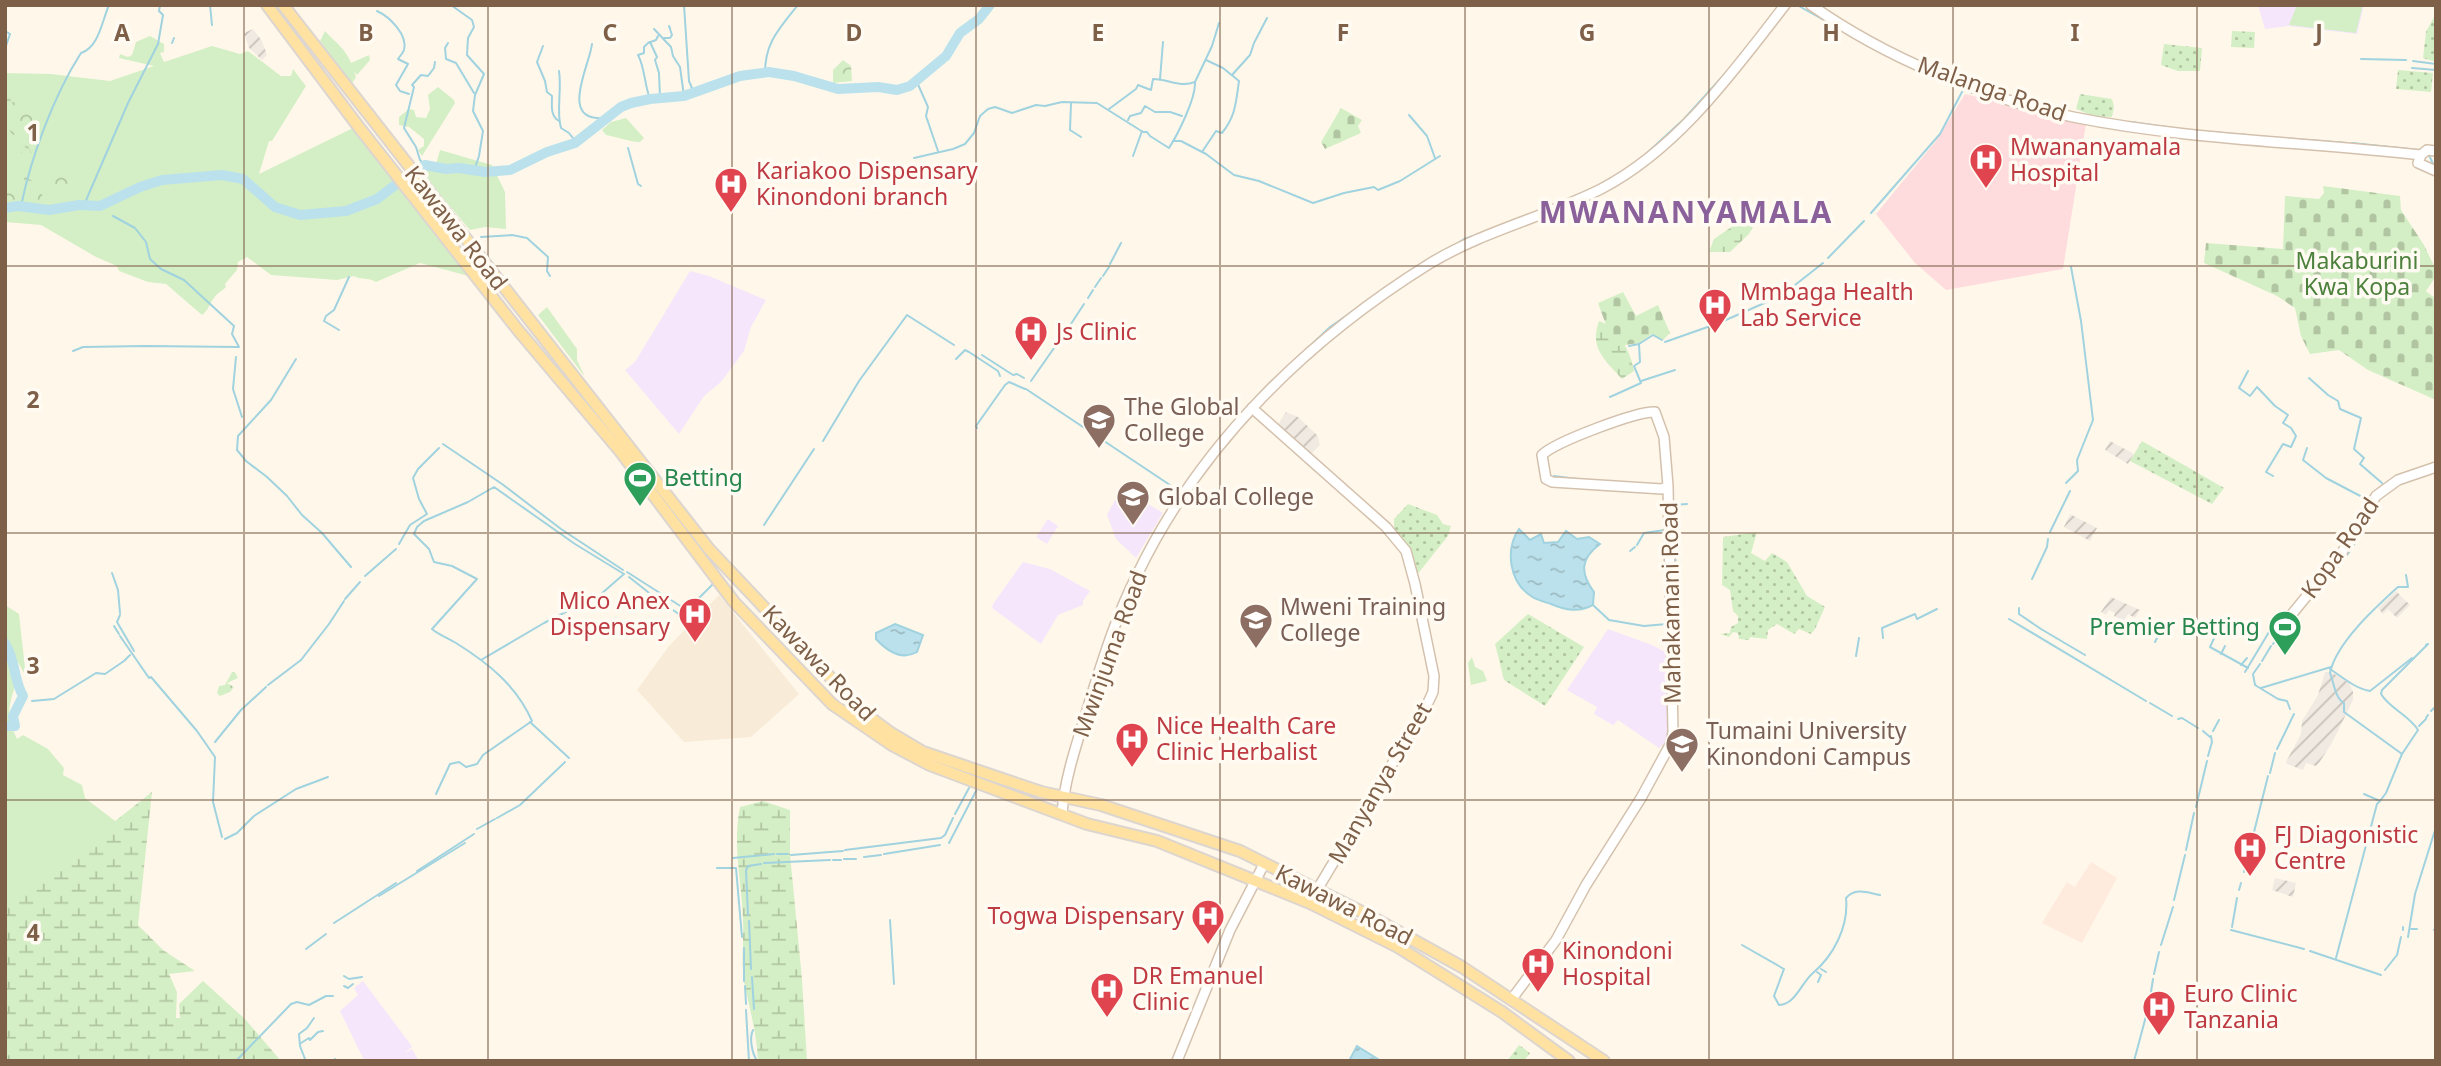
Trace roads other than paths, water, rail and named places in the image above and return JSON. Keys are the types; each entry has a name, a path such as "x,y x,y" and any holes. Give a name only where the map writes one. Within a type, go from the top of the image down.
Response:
{"main road":[{"name":"Kawawa Road","path":"267,5 518,330 620,452 734,602 832,704 892,745 930,765 1087,824 1157,841 1255,879 1398,947 1502,1012 1569,1061"},
{"name":"Kawawa Road","path":"282,5 709,549 864,713 891,733 923,751 1041,792 1101,805 1240,851 1462,967 1604,1061"}],"street":[{"name":"Mwinjuma Road","path":"1062,813 1064,797 1100,669 1138,572 1188,489 1252,408 1304,355 1340,326 1429,264 1465,245 1591,193 1634,168 1667,141 1709,99 1785,5"},
{"name":"Malanga Road","path":"1811,5 1842,27 1916,65 1994,94 2056,113 2158,130 2421,155 2427,150 2436,151"},
{"path":"2421,155 2418,163 2436,171"},
{"name":"Manyanya Street","path":"1252,408 1386,527 1406,551 1434,676 1433,692 1425,709 1317,890"},
{"name":"Mahakamani Road","path":"1511,1000 1556,940 1576,901 1641,798 1671,743 1673,713 1668,486 1664,437 1655,412 1639,413 1545,451 1542,455 1546,479 1552,482 1662,489 1668,486"},
{"name":"Kopa Road","path":"2288,620 2342,554 2376,496 2398,480 2436,467"},
{"path":"1177,1061 1226,940 1264,864"}],"water":[{"path":"1519,529 1530,540 1541,534 1544,543 1558,542 1566,531 1577,539 1589,537 1600,544 1589,555 1584,566 1586,579 1594,592 1593,605 1577,610 1567,609 1535,599 1524,590 1514,574 1511,555"},
{"path":"895,624 923,635 917,652 900,655 876,639 876,633"},
{"path":"1357,1046 1381,1061 1349,1061"}],"waterway":[{"path":"21,206 37,147 53,107 81,53 96,39 109,5"},
{"path":"84,205 128,103 158,44 163,15 159,11 160,5"},
{"path":"210,5 212,25"},
{"path":"451,5 472,20 474,27 468,38 467,55 484,74 475,95 473,111 483,131 474,171"},
{"path":"684,5 689,81 694,93"},
{"path":"756,74 765,76 770,46 798,5"},
{"path":"396,185 425,165 485,172 510,170 547,152 575,143 621,107 650,99 684,96 740,76 769,72 838,89 878,87 897,90 910,86 946,56 960,33 979,19 990,5"},
{"path":"1797,5 1847,33"},
{"path":"377,11 392,22 403,38 404,50 398,59 408,64 396,85 400,91 409,94"},
{"path":"1232,75 1250,55 1267,18"},
{"path":"1109,109 1138,85 1151,90 1153,79 1179,84 1195,82 1212,46 1219,23"},
{"path":"664,38 670,38 672,35 669,26 670,28"},
{"path":"654,29 671,47 680,67 684,96"},
{"path":"5,31 10,34 5,49"},
{"path":"658,36 656,40 648,43 650,42 657,57 655,60 659,73 660,97"},
{"path":"172,43 174,38"},
{"path":"1160,79 1163,42"},
{"path":"448,43 445,48 446,59 456,63 474,93"},
{"path":"592,44 580,91 580,102 583,112 591,117 606,118"},
{"path":"647,44 644,53 638,55 650,99"},
{"path":"543,46 537,62 547,92 552,96 553,113 559,121"},
{"path":"2361,59 2406,60"},
{"path":"1202,152 1216,131 1222,133 1230,121 1239,81 1223,68 1206,60"},
{"path":"2413,61 2436,64"},
{"path":"425,165 404,128 414,87 412,85 421,75 428,76 435,62"},
{"path":"1926,64 1954,75"},
{"path":"1646,154 1684,119 1732,66"},
{"path":"2412,68 2436,70"},
{"path":"559,71 561,128 576,142"},
{"path":"1963,79 1983,87"},
{"path":"916,80 928,107 926,116 938,151"},
{"path":"914,158 965,144 974,133 980,116 988,109 995,107 1012,113 1036,105 1062,102 1097,103 1169,148 1190,106 1195,82"},
{"path":"1871,213 1940,134 1963,90"},
{"path":"2018,98 2060,109"},
{"path":"1071,103 1070,130 1081,137"},
{"path":"1128,120 1130,116 1141,113 1145,106 1155,112 1170,112 1182,116"},
{"path":"1409,115 1427,136 1435,158"},
{"path":"2131,122 2181,129"},
{"path":"2190,130 2205,132"},
{"path":"1133,156 1142,131"},
{"path":"2210,132 2248,135"},
{"path":"2257,136 2347,143"},
{"path":"1173,141 1181,141 1206,154 1234,175 1259,181 1313,203 1344,193 1374,187 1378,190 1400,181 1440,156"},
{"path":"2352,143 2419,150"},
{"path":"628,148 638,184 641,186"},
{"path":"2429,155 2434,166"},
{"path":"5,208 18,206 49,210 79,205 100,206 162,180 222,175 243,179 275,207 300,215 346,211 377,199 394,186"},
{"path":"73,351 83,347 239,347 232,334 234,326 184,280 161,269 150,259 146,242 135,228 113,216"},
{"path":"1828,258 1864,221"},
{"path":"1455,245 1485,232"},
{"path":"481,237 512,235 527,238 548,257 547,271 550,276"},
{"path":"1110,264 1121,243"},
{"path":"1774,298 1823,263"},
{"path":"1103,276 1109,267"},
{"path":"1401,277 1417,267"},
{"path":"2066,483 2078,471 2077,460 2093,420 2081,321 2071,267"},
{"path":"339,330 324,321 334,310 349,277"},
{"path":"1095,287 1101,278"},
{"path":"1088,298 1093,290"},
{"path":"1665,342 1719,323 1769,301"},
{"path":"1066,338 1065,333 1084,304"},
{"path":"1256,397 1330,327 1359,307"},
{"path":"823,441 859,381 907,315 954,345"},
{"path":"1629,346 1639,344 1653,335 1662,340"},
{"path":"1031,381 1060,343"},
{"path":"1610,397 1641,383 1634,366 1640,362 1639,344"},
{"path":"956,359 965,350 998,371 1000,376"},
{"path":"982,355 1013,375 1024,378"},
{"path":"236,357 233,389 242,417"},
{"path":"296,359 271,400 238,436 237,450 287,496 351,567"},
{"path":"1641,381 1675,370"},
{"path":"2248,371 2239,388 2250,396 2257,387 2288,415 2283,423 2291,428 2296,436 2291,447 2283,444 2266,472 2273,476"},
{"path":"2309,378 2338,401 2340,409 2361,418 2354,449 2364,458 2360,464 2382,483"},
{"path":"977,428 1005,385 1009,382 1025,389"},
{"path":"1026,389 1176,489"},
{"path":"443,444 623,570"},
{"path":"399,544 410,525 427,514 413,478 418,469 439,448"},
{"path":"2307,448 2303,460 2326,478 2366,499"},
{"path":"764,525 814,449"},
{"path":"1554,476 1577,479"},
{"path":"2357,519 2369,497 2389,481"},
{"path":"436,794 450,764 459,762 466,767 477,764 483,755 532,721 518,696 500,676 468,651 432,629 477,579 452,566 434,562 429,549 414,534 424,521 468,502 494,487 575,544 624,574 601,594 481,660"},
{"path":"2050,532 2070,491"},
{"path":"1673,511 1673,505 1687,504"},
{"path":"1673,517 1679,622 1678,680"},
{"path":"2310,598 2349,553 2363,524"},
{"path":"1637,545 1644,533 1665,530"},
{"path":"2032,579 2048,539"},
{"path":"1630,551 1635,547"},
{"path":"365,576 396,549"},
{"path":"627,572 685,609 694,603"},
{"path":"112,573 118,590 120,613"},
{"path":"2402,754 2344,712 2344,703 2337,694 2330,673 2340,650 2358,626 2398,587 2408,587 2406,575"},
{"path":"629,577 648,592"},
{"path":"345,599 360,582"},
{"path":"695,602 712,585"},
{"path":"649,593 680,615"},
{"path":"268,685 301,660 344,601"},
{"path":"1593,605 1609,620 1644,626 1667,624"},
{"path":"2019,608 2019,614 2085,655"},
{"path":"1883,638 1882,628 1915,614 1917,619 1937,609"},
{"path":"120,615 117,622 134,651"},
{"path":"2272,631 2280,617"},
{"path":"2009,619 2146,701"},
{"path":"2273,644 2291,621"},
{"path":"2155,642 2163,626 2158,622"},
{"path":"114,626 119,634"},
{"path":"2217,632 2210,647 2248,668"},
{"path":"2245,672 2269,632"},
{"path":"120,636 149,678 151,677 197,731 215,757 213,802 222,837"},
{"path":"1856,656 1859,638"},
{"path":"5,643 23,696 13,716 15,726 5,726"},
{"path":"2380,801 2402,754 2418,730 2410,720 2389,704 2381,694 2382,690 2428,644 2426,645"},
{"path":"2221,654 2225,646"},
{"path":"2262,661 2271,646"},
{"path":"32,701 54,699 96,673 105,674 130,655"},
{"path":"2241,665 2247,658"},
{"path":"2261,688 2331,667 2330,669 2349,682 2370,691 2412,658"},
{"path":"2260,664 2253,674 2255,685 2278,699 2287,701 2290,709"},
{"path":"215,742 241,710 266,687"},
{"path":"2150,703 2172,716"},
{"path":"2431,711 2434,708"},
{"path":"2277,749 2294,714"},
{"path":"2178,719 2182,718 2198,728"},
{"path":"2419,726 2426,719"},
{"path":"2213,731 2219,720"},
{"path":"530,722 569,758"},
{"path":"2203,731 2210,737"},
{"path":"2208,756 2211,736"},
{"path":"2270,773 2275,753"},
{"path":"2196,807 2207,761"},
{"path":"497,818 520,805 565,762"},
{"path":"2244,872 2268,776"},
{"path":"225,839 237,833 254,816 296,789 328,777"},
{"path":"955,814 969,788"},
{"path":"949,843 976,791"},
{"path":"2336,958 2380,801 2364,794"},
{"path":"2186,850 2194,813"},
{"path":"845,850 941,838 953,818"},
{"path":"477,829 495,819"},
{"path":"2408,937 2415,894 2436,827"},
{"path":"417,871 474,834"},
{"path":"379,896 465,843"},
{"path":"884,854 940,845"},
{"path":"791,855 843,851"},
{"path":"733,858 774,854"},
{"path":"777,854 788,854"},
{"path":"864,857 881,855"},
{"path":"2174,900 2185,855"},
{"path":"844,859 856,859"},
{"path":"764,863 830,860"},
{"path":"833,860 841,860"},
{"path":"748,915 746,870 748,866 761,864"},
{"path":"717,868 736,868 742,937"},
{"path":"334,923 396,883"},
{"path":"2239,890 2241,883"},
{"path":"1742,945 1784,969 1774,996 1779,1005 1785,1004 1794,997 1833,949 1845,920 1846,898 1858,892 1880,895"},
{"path":"2232,927 2237,898"},
{"path":"2161,945 2173,907"},
{"path":"890,920 894,984"},
{"path":"749,921 751,969"},
{"path":"2411,929 2417,929"},
{"path":"2231,930 2304,949"},
{"path":"306,949 326,934"},
{"path":"2385,970 2397,955 2401,937"},
{"path":"744,948 744,981"},
{"path":"2310,951 2381,975"},
{"path":"2154,974 2159,952"},
{"path":"1821,969 1826,972"},
{"path":"1817,972 1821,975 1818,982"},
{"path":"344,976 349,979 362,977"},
{"path":"752,977 754,1009"},
{"path":"2134,1061 2153,979"},
{"path":"344,986 348,988 353,984"},
{"path":"745,986 746,1004"},
{"path":"236,1061 291,1004 297,1002 309,1005 326,996 333,996"},
{"path":"746,1010 749,1061"},
{"path":"302,1061 305,1059 299,1034 314,1018"},
{"path":"753,1030 752,1046 757,1061"},
{"path":"301,1043 323,1031"}],"place":[{"name":"Mwananyamala Hospital","path":"1986,190"},
{"name":"Kariakoo Dispensary Kinondoni branch","path":"731,214"},
{"name":"Mmbaga Health Lab Service","path":"1715,335"},
{"name":"Js Clinic","path":"1031,362"},
{"name":"The Global College","path":"1099,450"},
{"name":"Betting","path":"640,508"},
{"name":"Global College","path":"1133,527"},
{"name":"Mico Anex Dispensary","path":"695,644"},
{"name":"Mweni Training College","path":"1256,650"},
{"name":"Premier Betting","path":"2285,657"},
{"name":"Nice Health Care Clinic Herbalist","path":"1132,769"},
{"name":"Tumaini University Kinondoni Campus","path":"1682,774"},
{"name":"FJ Diagonistic Centre","path":"2250,878"},
{"name":"Togwa Dispensary","path":"1208,946"},
{"name":"Kinondoni Hospital","path":"1538,994"},
{"name":"DR Emanuel Clinic","path":"1107,1019"},
{"name":"Euro Clinic Tanzania","path":"2159,1037"}],"district":[{"name":"MWANANYAMALA","path":"1686,213"}],"park label":[{"name":"Makaburini Kwa Kopa","path":"2357,274"}]}
